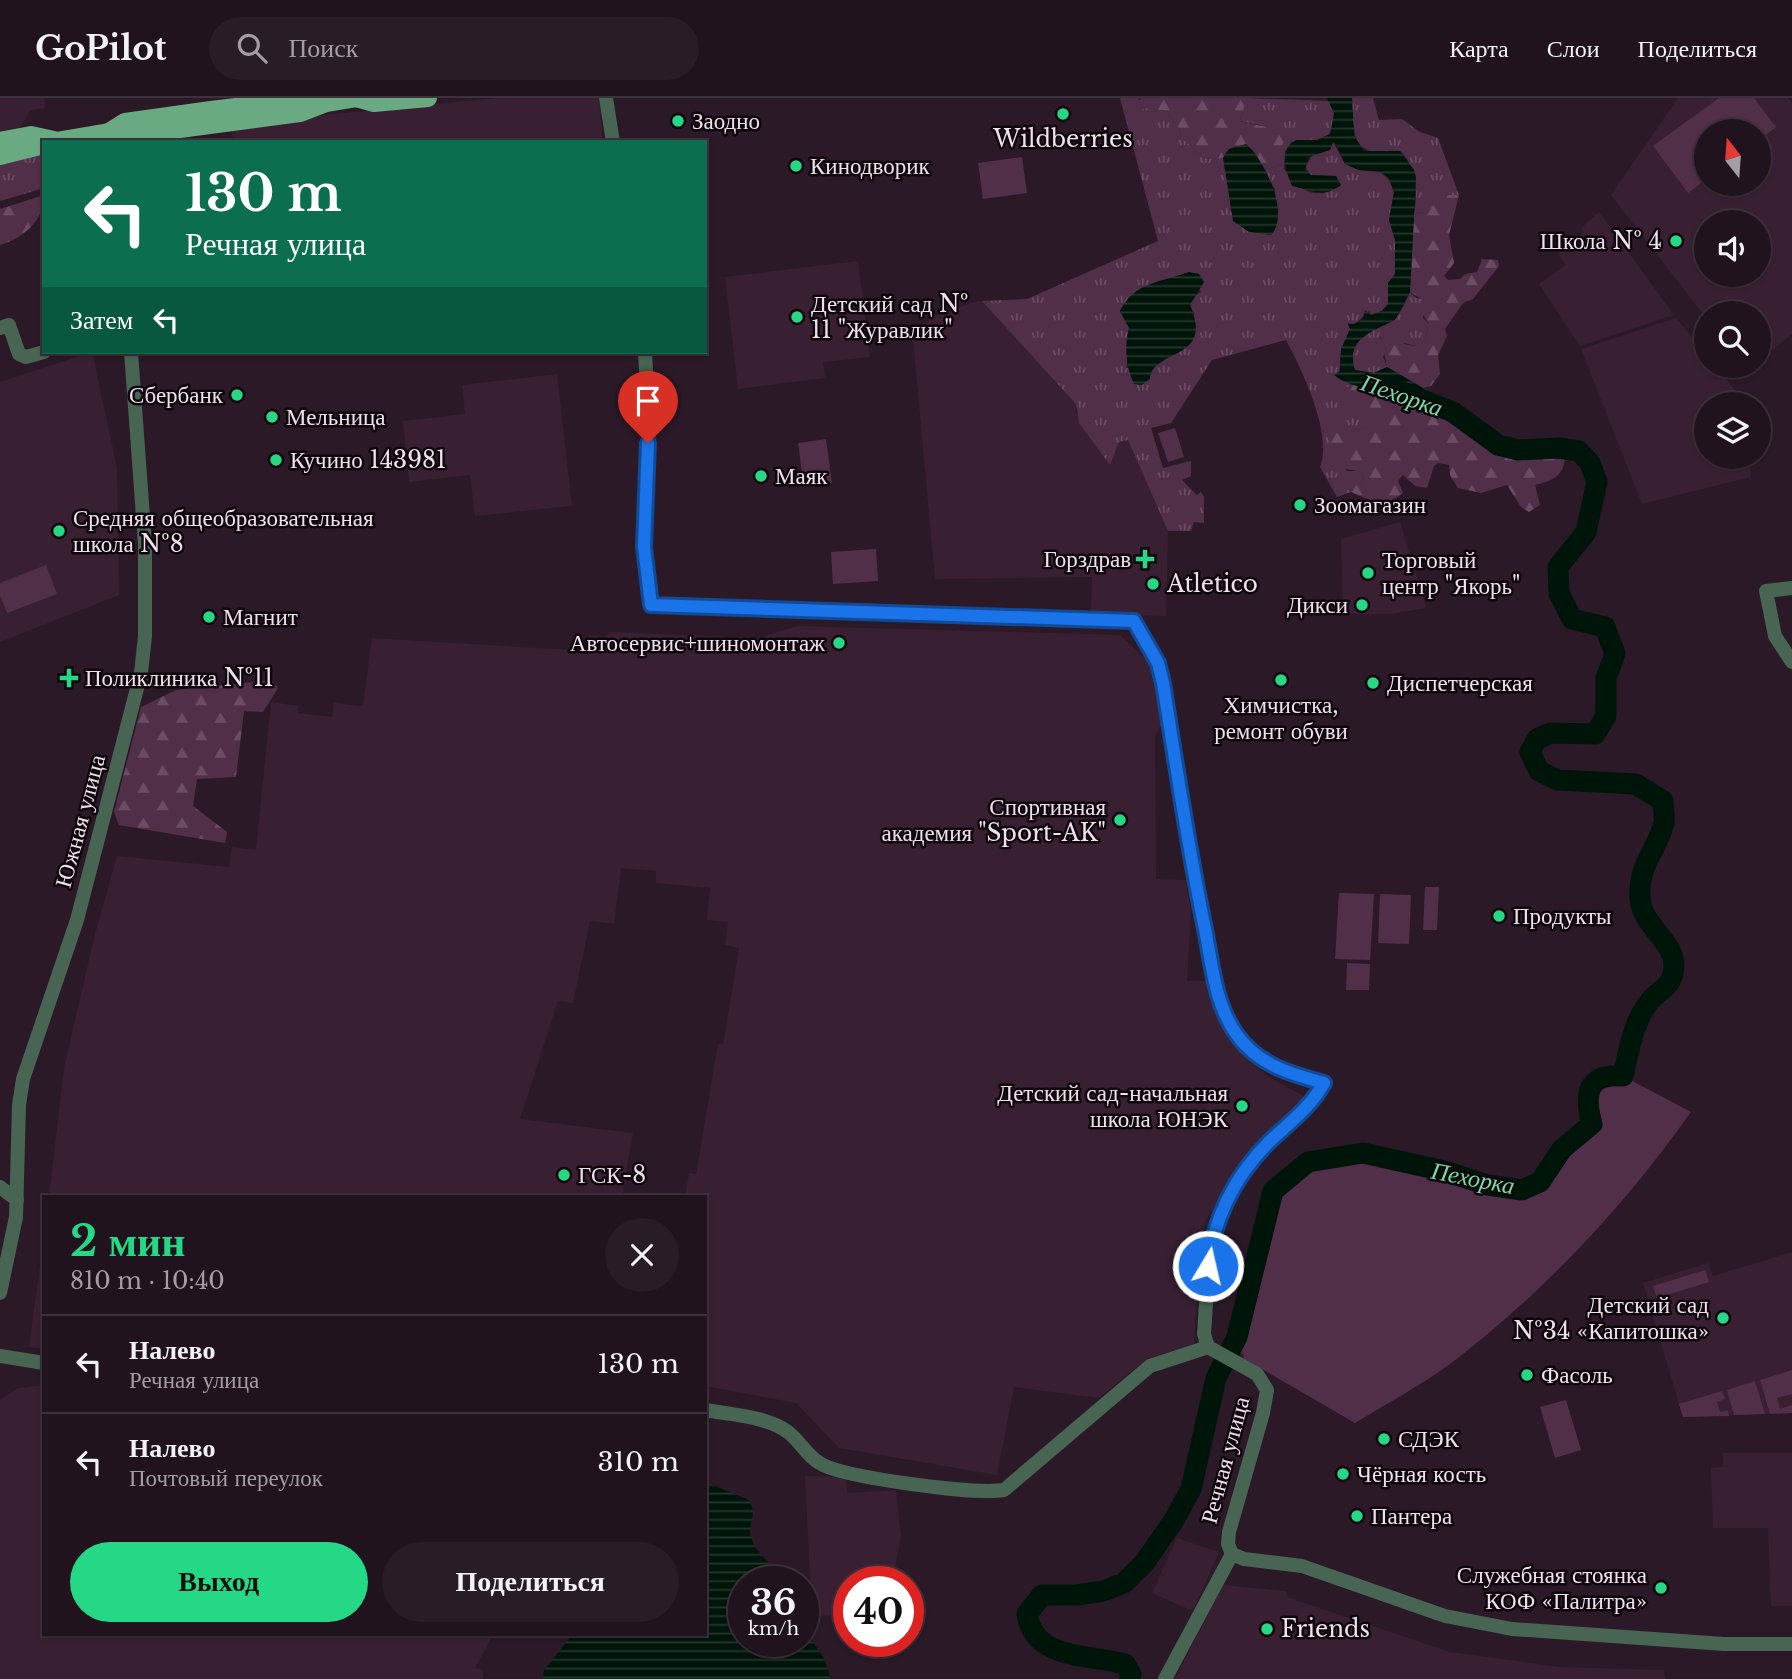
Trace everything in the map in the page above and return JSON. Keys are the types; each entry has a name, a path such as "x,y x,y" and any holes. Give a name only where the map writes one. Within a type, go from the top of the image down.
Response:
{"main road":[{"path":"73,140 110,137 125,122 292,100 326,103 356,98 374,103 428,98"},
{"path":"0,141 31,135 44,140"},
{"path":"0,156 42,144"}],"street":[{"path":"606,98 613,140"},
{"path":"0,328 9,325 19,354 26,357 42,353"},
{"name":"Южная улица","path":"0,1293 10,1252 17,1200 19,1105 23,1079 83,897 144,653 145,544 131,354"},
{"path":"645,354 649,425 644,547 651,605 1134,621 1160,673 1190,855 1216,986 1225,1014 1238,1037 1261,1059 1277,1068 1324,1083 1314,1100 1249,1166 1220,1210 1208,1266 1204,1334 1213,1349 1150,1366 1004,1490 989,1492 908,1483 826,1467 813,1460 784,1429 764,1421 707,1410"},
{"path":"1792,588 1766,591 1775,636 1792,662"},
{"path":"0,1187 17,1200"},
{"name":"Речная улица","path":"1165,1679 1232,1554 1228,1544 1229,1531 1267,1391 1257,1374 1213,1349"},
{"path":"0,1356 42,1363"},
{"path":"1232,1554 1244,1559 1302,1566 1445,1616 1512,1629 1724,1644 1792,1644"}],"shaded area":[{"path":"0,98 44,98 45,108 31,110 15,134 0,136"},
{"path":"497,98 599,98 603,140 233,140 231,124"},
{"name":"Школа № 4","path":"1678,98 1788,98 1792,103 1792,334 1771,351 1771,301 1694,302 1611,195"},
{"path":"1599,212 1674,315 1580,346 1539,284 1566,265 1558,254 1584,232 1581,228"},
{"name":"Детский сад № 11 \"Журавлик\"","path":"858,261 870,357 823,362 825,378 738,389 725,277"},
{"path":"982,301 1077,404 1075,411 1110,465 1119,442 1128,440 1168,531 1166,616 1091,614 1092,577 935,579 913,338 932,317"},
{"path":"1676,318 1694,340 1694,378 1725,378 1736,392 1694,392 1694,469 1750,469 1751,477 1642,504 1581,349"},
{"name":"Средняя общеобразовательная школа №8","path":"92,354 117,468 119,595 0,642 0,382"},
{"path":"557,374 572,506 475,516 470,475 409,482 403,421 465,414 462,385"},
{"path":"1400,522 1426,608 1391,614 1343,614 1341,539"},
{"path":"798,626 1120,635 1149,662 1163,694 1163,723 1155,735 1156,879 1185,880 1191,910 1187,981 1206,981 1214,1010 1227,1037 1246,1058 1269,1077 1309,1099 1244,1163 1205,1221 1198,1278 1191,1277 1190,1289 1197,1290 1194,1344 1147,1359 1099,1398 1014,1387 997,1475 839,1448 796,1403 707,1386 707,1195 685,1195 689,1173 696,1174 718,1044 723,1044 739,948 725,945 728,922 707,920 710,888 656,883 656,871 621,868 614,924 590,921 573,1003 558,1001 520,1119 633,1133 622,1195 49,1195 64,1068 95,934 117,856 229,867 232,847 256,850 271,702 298,706 298,713 332,717 334,703 363,706 372,638 588,651 589,635 606,636 612,632 758,638"},
{"path":"42,1251 42,1349 29,1347"},
{"name":"Детский сад №34 «Капитошка»","path":"1792,1252 1792,1413 1683,1417 1643,1283 1708,1263 1713,1276"},
{"path":"42,1385 42,1636 492,1636 475,1668 483,1670 483,1679 0,1679 0,1400 18,1388"},
{"path":"1723,1453 1792,1453 1792,1606 1771,1606 1768,1528 1713,1528 1711,1468 1723,1467"},
{"path":"805,1476 845,1477 847,1493 896,1490 901,1537 895,1566 833,1566 833,1615 819,1616 819,1566 810,1566"},
{"path":"1177,1538 1219,1552 1193,1611 1152,1593"},
{"path":"1223,1585 1286,1591 1287,1597 1450,1652 1561,1667 1664,1670 1665,1679 1175,1679"}],"green space":[{"path":"1120,98 1142,98 1138,99 1147,108 1166,111 1180,130 1181,138 1199,154 1208,159 1223,158 1229,180 1231,212 1276,217 1275,189 1264,171 1281,164 1260,125 1240,121 1247,98 1331,101 1335,118 1330,134 1317,140 1291,142 1284,169 1309,192 1331,191 1336,176 1311,175 1305,167 1314,153 1330,150 1333,142 1345,164 1359,170 1380,172 1390,181 1394,192 1389,220 1395,240 1395,274 1388,283 1388,304 1382,311 1371,315 1369,311 1354,325 1348,323 1350,329 1341,352 1339,373 1351,384 1342,393 1367,408 1368,427 1351,432 1339,446 1344,451 1346,471 1358,471 1364,477 1362,484 1337,497 1320,467 1323,453 1319,420 1300,368 1286,340 1212,360 1171,423 1151,428 1163,468 1191,461 1191,476 1182,480 1197,495 1201,492 1204,497 1204,523 1194,522 1191,531 1168,531 1128,440 1119,442 1110,465 1079,423 1076,404 982,301 1027,299 1158,241","holes":["1189,272 1201,292 1193,297 1190,305 1194,313 1151,370 1126,368 1129,328 1120,311 1167,280"]},
{"path":"1142,98 1247,98 1240,121 1287,132 1279,150 1281,164 1264,171 1253,150 1236,146 1226,152 1223,158 1203,157 1181,138 1180,130 1166,111 1147,108 1139,111 1133,106"},
{"path":"1352,98 1373,98 1379,120 1402,119 1420,132 1438,138 1459,195 1447,195 1425,212 1414,213 1416,188 1409,163 1400,151 1371,152 1357,144"},
{"path":"1719,98 1754,98 1770,119 1694,119 1694,188 1688,193 1653,146"},
{"path":"42,150 42,189 0,201 0,159"},
{"path":"1022,157 1027,193 983,199 978,163"},
{"path":"1447,195 1459,195 1449,235 1454,263 1444,276 1448,280 1460,279 1465,274 1477,272 1482,259 1498,260 1499,266 1473,299 1463,303 1445,329 1447,336 1438,355 1440,374 1431,386 1423,388 1387,367 1380,332 1393,332 1404,337 1404,344 1415,346 1426,337 1429,324 1421,312 1423,300 1410,292 1414,213 1425,212 1425,204 1432,196 1438,200"},
{"path":"42,196 40,213 31,227 17,238 0,245 0,209"},
{"path":"1410,292 1416,298 1423,299 1423,318 1429,324 1426,337 1416,346 1380,337 1386,350 1383,357 1387,367 1374,373 1355,370 1354,348 1366,335 1397,316"},
{"path":"1351,384 1400,396 1416,407 1428,408 1495,454 1513,457 1565,455 1563,468 1557,476 1535,485 1540,505 1529,512 1521,507 1507,485 1481,493 1458,488 1450,475 1449,465 1438,463 1434,466 1427,488 1415,486 1403,475 1398,481 1403,493 1396,498 1377,502 1365,498 1351,492 1350,488 1356,482 1362,484 1364,477 1358,471 1341,468 1338,460 1344,451 1331,443 1330,435 1337,427 1352,432 1367,427 1363,416 1367,408 1347,406 1341,399 1342,393"},
{"path":"1175,428 1184,457 1168,462 1158,433"},
{"path":"826,439 832,483 804,487 798,443"},
{"path":"876,549 878,581 833,584 831,552"},
{"path":"46,565 57,594 7,613 0,595 0,583"},
{"path":"272,680 278,688 263,712 244,711 236,777 197,779 193,806 227,832 225,843 119,825 114,812 141,707 176,690"},
{"path":"1425,887 1439,887 1437,930 1423,930"},
{"path":"1339,893 1374,894 1370,960 1335,959"},
{"path":"1380,894 1411,895 1409,944 1378,943"},
{"path":"1347,963 1370,964 1369,990 1346,990"},
{"path":"1609,1075 1623,1076 1691,1112 1638,1182 1580,1247 1517,1308 1450,1364 1355,1423 1243,1358 1244,1355 1232,1348 1244,1314 1245,1296 1273,1191 1308,1162 1363,1153 1444,1171 1488,1185 1522,1190 1540,1182 1562,1149 1592,1124 1588,1095 1594,1085"},
{"path":"1705,1270 1709,1282 1657,1298 1653,1286"},
{"path":"1792,1370 1792,1394 1777,1398 1780,1409 1792,1405 1792,1413 1770,1414 1760,1380"},
{"path":"1755,1381 1765,1414 1734,1415 1727,1390"},
{"path":"1722,1391 1725,1399 1717,1402 1720,1412 1728,1410 1729,1416 1683,1417 1679,1404"},
{"path":"1566,1400 1581,1450 1555,1458 1540,1407"}],"water":[{"path":"1327,98 1352,98 1354,135 1364,151 1400,151 1414,170 1416,178 1410,292 1395,320 1363,337 1354,350 1353,359 1355,370 1374,373 1387,367 1423,388 1412,403 1350,384 1334,375 1340,371 1341,349 1350,329 1348,324 1354,324 1363,318 1365,310 1371,315 1382,311 1388,304 1388,283 1395,274 1395,240 1389,220 1394,192 1388,177 1380,172 1359,170 1345,164 1333,142 1330,150 1309,157 1305,170 1311,175 1336,176 1341,185 1323,193 1292,186 1287,174 1285,155 1290,144 1296,140 1317,140 1330,134 1334,113"},
{"path":"1246,144 1267,174 1277,201 1276,226 1271,235 1249,232 1233,221 1223,158 1229,149"},
{"path":"1189,272 1199,274 1204,282 1190,305 1196,323 1195,336 1189,345 1153,369 1150,379 1142,385 1134,384 1127,356 1129,328 1120,311 1126,301 1141,289"},
{"path":"707,1483 749,1500 753,1511 750,1532 754,1544 772,1566 728,1566 728,1657 819,1657 819,1651 831,1679 542,1679 544,1670 571,1636 707,1636"}],"waterway":[{"name":"Пехорка","path":"1130,1679 1131,1674 1125,1664 1052,1648 1040,1640 1032,1629 1027,1614 1042,1595 1077,1595 1103,1591 1124,1583 1145,1562 1174,1520 1191,1489 1216,1378 1237,1337 1273,1191 1308,1162 1363,1153 1444,1171 1488,1185 1522,1190 1540,1182 1562,1149 1592,1124 1588,1104 1595,1082 1601,1078 1623,1076 1639,1018 1650,1001 1669,982 1673,973 1671,953 1647,918 1640,898 1642,875 1664,822 1663,801 1636,784 1558,780 1539,771 1530,752 1537,739 1551,733 1595,734 1606,716 1606,678 1615,654 1605,627 1572,619 1559,593 1558,567 1586,532 1597,482 1590,463 1579,451 1559,448 1518,450 1498,445 1453,412 1389,387"}],"place":[{"name":"Wildberries","path":"1063,114"},
{"name":"Заодно","path":"678,121"},
{"name":"Кинодворик","path":"796,166"},
{"name":"Школа № 4","path":"1676,241"},
{"name":"Детский сад № 11 \"Журавлик\"","path":"797,317"},
{"name":"Сбербанк","path":"237,395"},
{"name":"Мельница","path":"272,417"},
{"name":"Кучино 143981","path":"276,460"},
{"name":"Маяк","path":"761,476"},
{"name":"Зоомагазин","path":"1300,505"},
{"name":"Средняя общеобразовательная школа №8","path":"59,531"},
{"name":"Горздрав","path":"1145,559"},
{"name":"Торговый центр \"Якорь\"","path":"1368,573"},
{"name":"Atletico","path":"1153,584"},
{"name":"Дикси","path":"1362,605"},
{"name":"Магнит","path":"209,617"},
{"name":"Автосервис+шиномонтаж","path":"839,643"},
{"name":"Поликлиника №11","path":"69,678"},
{"name":"Химчистка, ремонт обуви","path":"1281,680"},
{"name":"Диспетчерская","path":"1373,683"},
{"name":"Спортивная академия \"Sport-AK\"","path":"1120,820"},
{"name":"Продукты","path":"1499,916"},
{"name":"Детский сад-начальная школа ЮНЭК","path":"1242,1106"},
{"name":"ГСК-8","path":"564,1175"},
{"name":"Детский сад №34 «Капитошка»","path":"1723,1318"},
{"name":"Фасоль","path":"1527,1375"},
{"name":"СДЭК","path":"1384,1439"},
{"name":"Чёрная кость","path":"1343,1474"},
{"name":"Пантера","path":"1357,1516"},
{"name":"Служебная стоянка КОФ «Палитра»","path":"1661,1588"},
{"name":"Friends","path":"1267,1629"}],"route":[{"path":"648,443 644,547 651,605 1134,621 1158,663 1163,683 1188,842 1216,986 1225,1014 1238,1037 1261,1059 1297,1076 1324,1083 1314,1100 1269,1143 1230,1192 1220,1210 1214,1230 1208,1266"}]}
